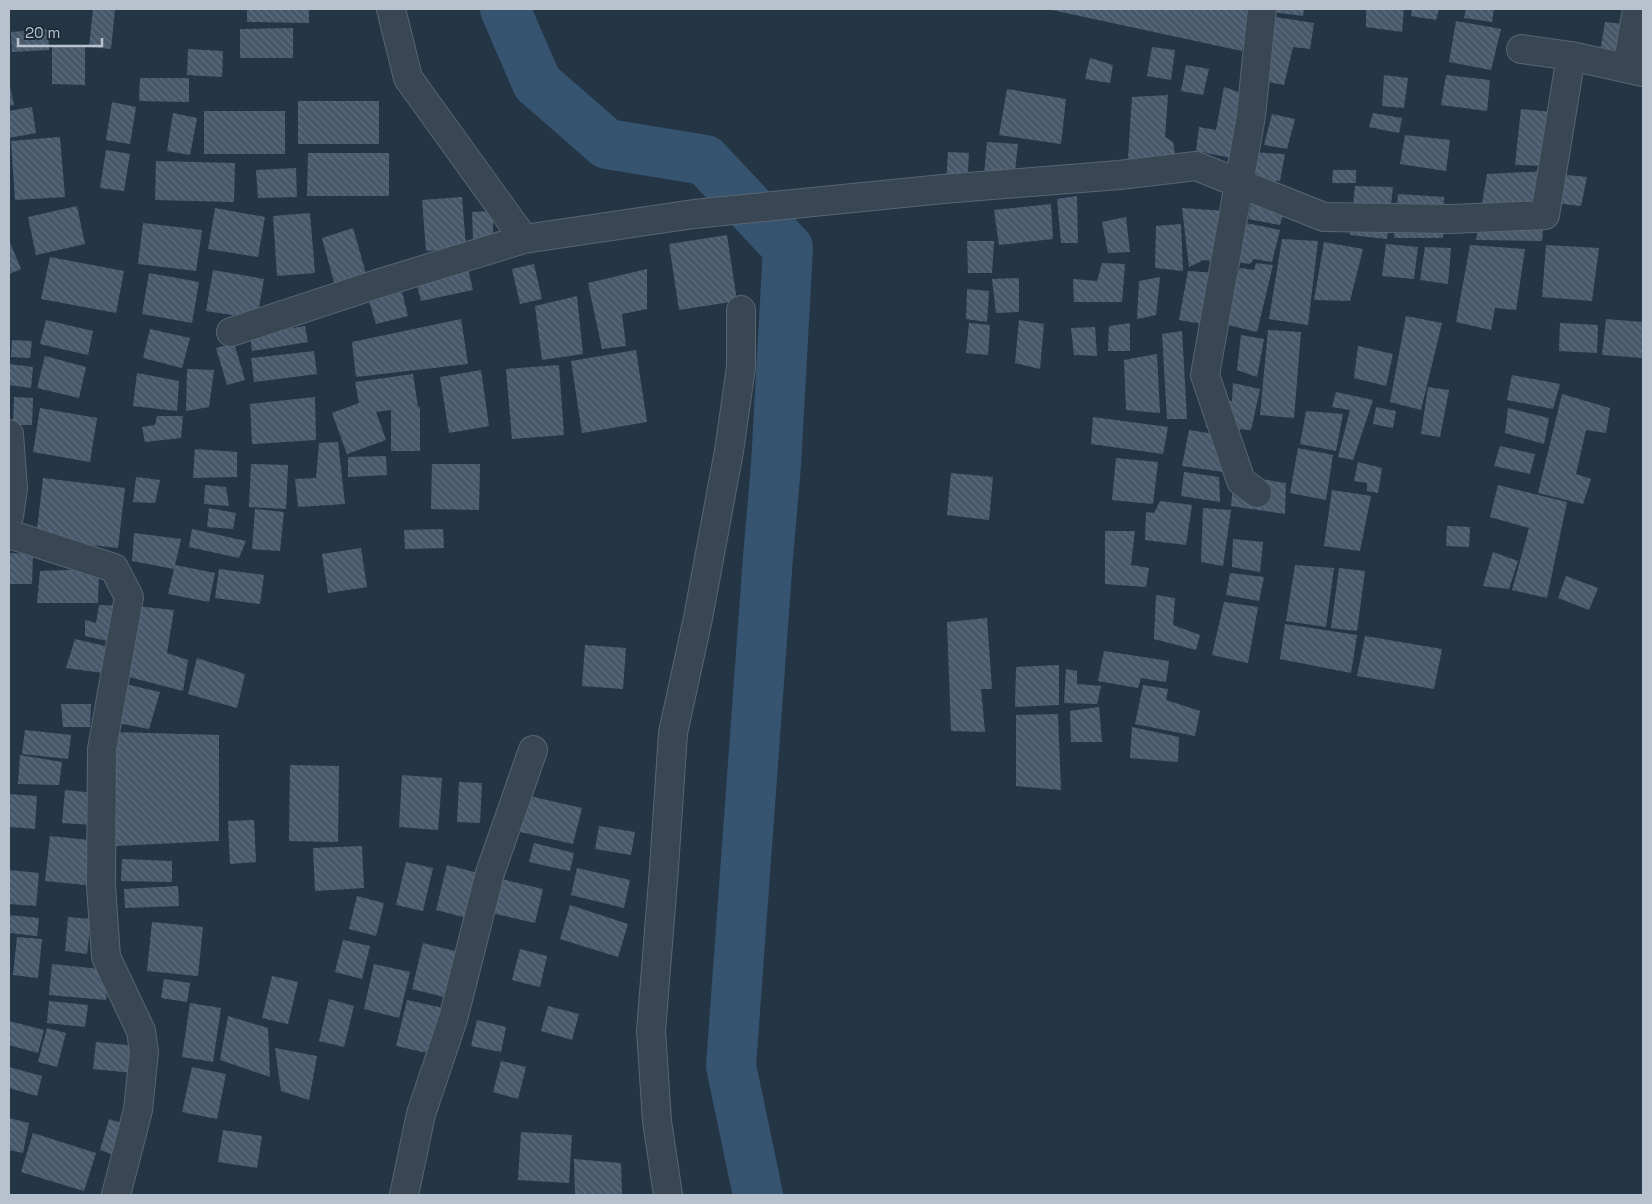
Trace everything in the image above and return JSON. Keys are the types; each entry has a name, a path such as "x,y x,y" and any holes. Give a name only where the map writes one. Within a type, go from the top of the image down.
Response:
{"street":[{"path":"390,9 408,78 524,239"},
{"path":"1257,493 1241,481 1205,375 1251,116 1262,9"},
{"path":"1521,49 1571,56 1635,70 1637,9"},
{"path":"231,332 377,284 524,239 694,214 943,189 1118,175 1196,166 1324,217 1451,219 1545,214 1571,56"},
{"path":"668,1195 657,1121 651,1031 673,733 698,618 729,451 741,367 741,310"},
{"path":"9,434 13,488 9,516"},
{"path":"9,534 114,568 129,597 102,749 101,886 106,957 141,1031 144,1052 138,1110 116,1195"},
{"path":"404,1195 421,1114 453,1019 490,873 533,750"}],"building":[{"path":"93,9 115,9 111,49 89,47"},
{"path":"247,9 309,9 309,23 247,22"},
{"path":"1052,9 1252,9 1242,51"},
{"path":"1272,9 1304,9 1303,16 1272,12"},
{"path":"1366,9 1404,9 1402,32 1366,27"},
{"path":"1412,9 1439,9 1436,20 1411,16"},
{"path":"1466,9 1494,9 1492,22 1464,18"},
{"path":"1269,16 1314,23 1310,49 1293,47 1284,85 1259,80"},
{"path":"1456,21 1501,29 1491,70 1449,62"},
{"path":"1605,22 1643,26 1643,58 1600,52"},
{"path":"293,28 293,58 240,58 240,29"},
{"path":"48,29 49,50 12,52 11,32"},
{"path":"52,46 85,47 85,85 52,84"},
{"path":"1152,47 1175,50 1171,80 1147,76"},
{"path":"188,49 223,51 222,77 187,75"},
{"path":"1090,58 1113,65 1110,83 1085,79"},
{"path":"1186,65 1209,69 1203,95 1181,91"},
{"path":"1384,75 1408,78 1404,108 1382,106"},
{"path":"1446,75 1490,80 1487,111 1441,105"},
{"path":"140,78 189,78 189,102 139,101"},
{"path":"9,82 14,105 9,106"},
{"path":"1224,87 1244,94 1232,158 1196,151 1199,127 1216,130"},
{"path":"1007,89 1066,99 1061,144 999,135"},
{"path":"1168,95 1165,137 1173,142 1178,171 1127,174 1132,97"},
{"path":"298,101 379,101 379,144 298,144"},
{"path":"112,102 136,107 130,144 106,140"},
{"path":"32,107 36,133 9,138 9,111"},
{"path":"1521,109 1552,112 1548,166 1515,165"},
{"path":"204,111 285,111 285,154 204,154"},
{"path":"173,113 197,118 190,155 167,151"},
{"path":"1373,113 1402,118 1399,133 1369,127"},
{"path":"1272,114 1295,119 1287,149 1264,145"},
{"path":"1405,135 1450,140 1446,171 1400,164"},
{"path":"60,137 65,197 15,200 11,141"},
{"path":"987,142 1018,144 1012,198 982,197"},
{"path":"106,150 130,154 124,191 100,188"},
{"path":"948,152 969,153 966,201 945,200"},
{"path":"1249,152 1285,154 1280,181 1245,180"},
{"path":"308,153 389,153 389,196 307,196"},
{"path":"156,161 235,163 234,202 155,200"},
{"path":"296,168 297,197 258,198 256,170"},
{"path":"1333,170 1356,170 1356,183 1332,183"},
{"path":"1549,171 1542,241 1476,240 1487,174"},
{"path":"1556,174 1587,177 1581,206 1554,203"},
{"path":"1355,186 1393,187 1387,239 1350,235"},
{"path":"1254,192 1289,192 1280,225 1248,219"},
{"path":"1398,194 1444,197 1443,238 1394,238"},
{"path":"1077,196 1078,243 1061,243 1057,199"},
{"path":"462,197 466,248 426,251 422,200"},
{"path":"1051,204 1053,239 999,245 994,210"},
{"path":"77,206 85,244 36,255 28,217"},
{"path":"215,208 265,217 258,257 208,249"},
{"path":"1182,208 1227,211 1220,262 1204,260 1189,267"},
{"path":"493,211 493,239 473,239 472,212"},
{"path":"310,213 315,273 277,276 273,216"},
{"path":"1126,217 1130,252 1108,253 1102,222"},
{"path":"1236,221 1280,230 1272,262 1254,259 1250,264 1236,262"},
{"path":"143,223 202,230 196,271 138,264"},
{"path":"1181,224 1183,271 1155,268 1156,226"},
{"path":"353,228 367,277 335,286 322,238"},
{"path":"727,235 737,301 679,310 669,244"},
{"path":"1282,239 1318,241 1308,325 1269,319"},
{"path":"9,240 21,269 9,274"},
{"path":"967,241 994,241 992,273 968,273"},
{"path":"1324,242 1363,249 1350,301 1314,300"},
{"path":"1386,244 1418,247 1414,279 1382,276"},
{"path":"1470,245 1525,249 1516,310 1495,308 1491,330 1456,322"},
{"path":"1546,245 1599,248 1592,301 1542,297"},
{"path":"1425,247 1451,248 1448,284 1420,280"},
{"path":"50,257 124,271 116,313 41,299"},
{"path":"1102,263 1125,264 1122,302 1074,302 1073,279 1097,281"},
{"path":"1256,263 1273,265 1257,332 1220,323 1227,276 1238,275 1240,268 1254,270"},
{"path":"534,264 542,299 520,304 512,269"},
{"path":"468,269 473,290 421,301 416,281"},
{"path":"647,269 647,309 622,314 626,346 602,349 588,283"},
{"path":"213,270 264,279 257,319 206,311"},
{"path":"1188,271 1218,273 1209,325 1179,320"},
{"path":"149,273 199,282 192,323 142,314"},
{"path":"1160,277 1156,315 1137,319 1139,281"},
{"path":"1019,278 1019,312 996,313 992,279"},
{"path":"967,289 989,291 987,322 966,319"},
{"path":"402,292 408,316 376,324 369,301"},
{"path":"577,296 583,354 542,360 535,306"},
{"path":"1406,316 1442,323 1421,410 1390,402"},
{"path":"461,319 468,364 356,377 352,342"},
{"path":"1606,319 1643,322 1643,358 1602,355"},
{"path":"46,320 93,331 88,355 40,344"},
{"path":"1019,320 1044,324 1040,369 1015,363"},
{"path":"969,323 990,325 988,355 966,353"},
{"path":"1130,323 1130,351 1108,351 1109,326"},
{"path":"1560,323 1598,325 1597,353 1559,351"},
{"path":"305,326 308,342 252,351 250,335"},
{"path":"1095,327 1097,356 1074,355 1071,328"},
{"path":"150,329 190,338 182,368 143,358"},
{"path":"1268,330 1301,332 1294,418 1260,415"},
{"path":"1182,331 1187,419 1167,419 1162,334"},
{"path":"1241,335 1264,339 1257,377 1237,370"},
{"path":"12,340 32,341 30,358 11,357"},
{"path":"234,343 245,380 227,385 216,348"},
{"path":"1358,346 1393,354 1386,386 1354,378"},
{"path":"636,350 647,422 582,433 571,361"},
{"path":"314,351 317,374 254,382 251,358"},
{"path":"1157,354 1160,413 1126,410 1124,360"},
{"path":"45,356 86,367 79,398 37,388"},
{"path":"9,364 33,367 31,388 9,385"},
{"path":"559,365 564,435 512,439 506,369"},
{"path":"187,369 214,370 209,407 186,411"},
{"path":"481,370 489,426 449,433 440,377"},
{"path":"137,373 179,381 177,411 133,406"},
{"path":"413,374 418,407 420,407 420,451 391,451 391,410 376,412 386,440 347,454 332,413 359,403 355,382"},
{"path":"1512,375 1560,384 1553,409 1507,400"},
{"path":"1233,383 1260,389 1251,430 1206,427 1207,398 1232,401"},
{"path":"1428,387 1449,390 1440,437 1421,434"},
{"path":"1336,392 1373,400 1353,460 1338,457 1350,410 1332,407"},
{"path":"1562,394 1610,408 1606,433 1586,430 1576,474 1591,479 1583,504 1538,493"},
{"path":"14,397 33,398 32,425 13,425"},
{"path":"315,397 316,440 252,444 250,404"},
{"path":"1376,407 1396,411 1393,428 1373,424"},
{"path":"40,408 97,418 90,462 33,452"},
{"path":"1508,408 1549,418 1544,444 1505,433"},
{"path":"1306,411 1343,414 1336,451 1300,444"},
{"path":"157,416 183,416 181,438 145,442 142,427 155,425"},
{"path":"1093,417 1168,427 1163,454 1091,444"},
{"path":"1189,430 1226,436 1223,472 1182,466"},
{"path":"338,442 345,504 298,507 295,479 316,478 319,443"},
{"path":"1500,446 1535,454 1530,474 1494,466"},
{"path":"1298,448 1333,455 1326,500 1290,493"},
{"path":"195,449 237,452 237,477 193,478"},
{"path":"386,456 387,475 348,477 348,457"},
{"path":"1116,458 1158,462 1153,504 1112,500"},
{"path":"1358,462 1382,468 1378,493 1367,491 1367,483 1354,481"},
{"path":"251,464 288,465 286,509 249,507"},
{"path":"432,464 480,464 479,510 431,509"},
{"path":"1184,472 1219,477 1220,502 1181,496"},
{"path":"951,473 993,477 989,520 947,515"},
{"path":"1234,475 1286,483 1285,514 1231,506"},
{"path":"136,477 160,480 155,503 133,502"},
{"path":"43,478 125,488 118,548 36,539"},
{"path":"205,485 226,487 229,506 204,504"},
{"path":"1498,485 1567,502 1547,598 1512,590 1529,528 1490,517"},
{"path":"1332,490 1371,496 1360,551 1324,546"},
{"path":"1160,501 1192,505 1186,545 1145,540 1146,512 1154,513"},
{"path":"209,508 236,513 233,529 207,527"},
{"path":"1203,508 1231,510 1223,566 1201,562"},
{"path":"255,509 284,512 280,551 252,549"},
{"path":"1447,526 1470,527 1469,547 1446,546"},
{"path":"192,529 246,541 239,558 189,547"},
{"path":"443,529 444,548 405,549 404,530"},
{"path":"1105,531 1135,531 1131,565 1149,568 1146,587 1105,584"},
{"path":"134,533 181,539 175,565 215,573 209,602 168,594 174,569 132,561"},
{"path":"1233,539 1263,542 1260,572 1232,567"},
{"path":"361,548 367,587 328,593 322,554"},
{"path":"1493,552 1518,561 1509,589 1483,586"},
{"path":"9,553 33,554 32,584 9,584"},
{"path":"1295,565 1334,568 1326,627 1286,621"},
{"path":"1339,568 1365,571 1357,631 1331,628"},
{"path":"99,569 98,603 37,603 40,571"},
{"path":"219,569 264,575 260,604 215,598"},
{"path":"1230,573 1264,577 1259,601 1226,595"},
{"path":"1566,576 1598,588 1589,610 1558,598"},
{"path":"1156,595 1175,598 1173,625 1200,635 1196,650 1154,639"},
{"path":"1224,602 1258,607 1248,663 1212,655"},
{"path":"99,605 122,606 112,642 85,636 85,620 96,623"},
{"path":"135,606 174,610 167,653 188,660 183,691 125,676"},
{"path":"987,618 992,689 981,689 985,732 951,731 947,622"},
{"path":"1285,624 1357,635 1351,673 1280,659"},
{"path":"1365,636 1442,649 1434,689 1357,676"},
{"path":"75,639 110,647 103,673 66,668"},
{"path":"585,645 626,648 623,689 582,686"},
{"path":"1104,651 1169,661 1166,682 1141,678 1138,688 1098,681"},
{"path":"197,658 245,674 237,708 188,694"},
{"path":"1059,665 1059,705 1015,707 1016,667"},
{"path":"1066,669 1077,671 1077,684 1101,686 1097,704 1064,703"},
{"path":"121,683 160,692 149,729 112,722"},
{"path":"1143,685 1168,689 1166,700 1200,711 1195,736 1135,724"},
{"path":"61,704 91,704 90,727 63,727"},
{"path":"1099,707 1102,742 1071,742 1070,711"},
{"path":"1058,714 1061,790 1016,786 1016,715"},
{"path":"1132,727 1179,737 1178,762 1130,758"},
{"path":"25,730 71,735 68,759 22,754"},
{"path":"113,732 219,735 219,841 114,846"},
{"path":"20,755 62,762 59,785 18,784"},
{"path":"290,765 339,766 338,842 289,841"},
{"path":"402,775 442,778 438,830 399,827"},
{"path":"459,782 482,783 480,823 457,822"},
{"path":"65,790 96,793 93,825 62,823"},
{"path":"9,794 37,796 35,829 9,827"},
{"path":"529,796 582,808 573,844 520,832"},
{"path":"254,820 256,862 230,864 228,821"},
{"path":"599,826 635,832 631,855 595,849"},
{"path":"50,836 99,841 95,886 45,881"},
{"path":"534,843 574,853 570,871 529,862"},
{"path":"362,846 364,888 315,891 313,848"},
{"path":"122,859 172,861 172,882 121,881"},
{"path":"406,862 433,868 423,911 396,905"},
{"path":"447,865 486,875 475,920 436,910"},
{"path":"577,868 630,880 624,908 571,895"},
{"path":"9,870 39,873 36,906 9,904"},
{"path":"497,878 543,889 535,923 488,912"},
{"path":"178,886 179,906 125,908 124,889"},
{"path":"357,896 384,903 376,936 349,929"},
{"path":"570,905 628,924 618,957 560,939"},
{"path":"9,915 39,918 37,936 9,933"},
{"path":"68,917 91,919 87,954 65,951"},
{"path":"152,922 203,927 198,976 147,971"},
{"path":"17,937 42,939 38,978 13,975"},
{"path":"343,940 370,946 362,979 335,972"},
{"path":"423,943 459,952 448,998 412,989"},
{"path":"520,949 547,956 540,987 512,980"},
{"path":"52,964 109,970 106,1000 49,995"},
{"path":"374,964 410,972 399,1018 364,1009"},
{"path":"272,976 298,982 288,1024 262,1018"},
{"path":"164,979 190,983 187,1002 161,998"},
{"path":"329,999 354,1006 344,1047 319,1041"},
{"path":"407,1000 443,1008 432,1054 396,1046"},
{"path":"49,1001 88,1005 85,1027 47,1023"},
{"path":"190,1003 221,1008 213,1062 182,1057"},
{"path":"548,1006 579,1014 572,1040 541,1031"},
{"path":"228,1016 268,1028 270,1077 220,1060"},
{"path":"477,1020 506,1027 501,1052 471,1046"},
{"path":"9,1021 44,1030 38,1053 9,1045"},
{"path":"47,1028 66,1033 57,1067 38,1062"},
{"path":"96,1042 137,1046 134,1073 93,1069"},
{"path":"275,1048 317,1056 309,1100 281,1091"},
{"path":"501,1061 526,1067 518,1099 493,1092"},
{"path":"9,1067 42,1076 37,1096 9,1088"},
{"path":"192,1067 226,1074 217,1119 182,1112"},
{"path":"9,1118 29,1123 23,1153 9,1150"},
{"path":"109,1119 130,1126 120,1157 100,1150"},
{"path":"223,1130 262,1136 257,1168 218,1162"},
{"path":"521,1132 572,1135 569,1183 518,1180"},
{"path":"33,1133 96,1153 84,1191 21,1172"},
{"path":"574,1159 621,1163 622,1195 575,1195"}],"waterway":[{"path":"505,9 537,83 607,144 705,160 788,248 776,465 731,1066 758,1195"}]}
